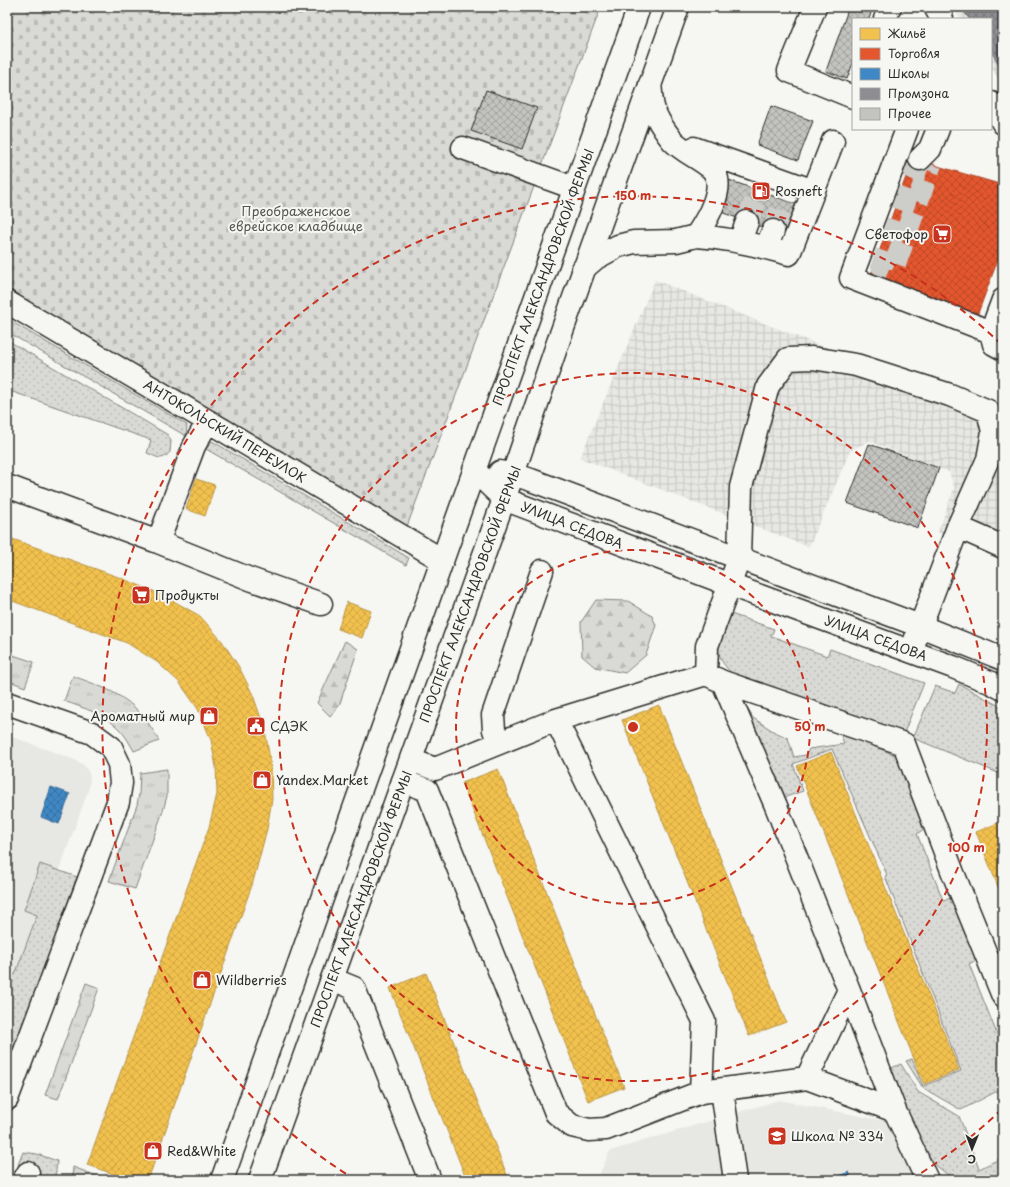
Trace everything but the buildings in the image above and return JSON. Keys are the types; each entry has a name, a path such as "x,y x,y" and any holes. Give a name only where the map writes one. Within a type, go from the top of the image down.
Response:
{"main road":[{"name":"ПРОСПЕКТ АЛЕКСАНДРОВСКОЙ ФЕРМЫ","path":"222,1180 639,7"},
{"name":"ПРОСПЕКТ АЛЕКСАНДРОВСКОЙ ФЕРМЫ","path":"260,1180 513,474 584,269 678,7"},
{"path":"815,7 789,71 852,97"},
{"path":"885,18 890,7"},
{"path":"935,7 941,18"},
{"path":"650,84 652,104 660,122 673,141 712,170 718,182 715,200 707,220 696,236"},
{"path":"992,105 1003,123"},
{"path":"908,130 851,278 997,340 1003,300"},
{"path":"927,157 938,130"},
{"path":"673,141 762,182 788,192 814,191"},
{"path":"584,269 596,258 618,246 629,243 676,241 696,236 712,237 744,231 770,239 789,254 833,141"},
{"path":"464,148 574,188"},
{"name":"АНТОКОЛЬСКИЙ ПЕРЕУЛОК","path":"7,302 442,560"},
{"path":"911,651 958,528 988,459 993,432 988,411 950,395 856,365 812,358 788,359 768,386 741,487 739,559 707,646 714,678 776,806 895,1111 927,1180"},
{"path":"158,542 194,446 208,421"},
{"name":"УЛИЦА СЕДОВА","path":"474,470 513,474 920,626 1003,659"},
{"name":"УЛИЦА СЕДОВА","path":"474,470 504,499 729,585 911,651 953,667 1003,689"},
{"path":"7,486 158,542 250,579 321,604"},
{"path":"958,528 1003,548"},
{"path":"499,743 494,730 493,715 542,571"},
{"path":"410,760 435,769 556,720 714,678 904,744 1003,996"},
{"path":"7,703 92,733 111,746 119,764 121,783 118,802 7,1099"},
{"path":"556,720 704,1021 701,1092"},
{"path":"403,781 427,790 556,1114 572,1126 589,1130 606,1128 701,1092 807,1078 895,1111"},
{"path":"332,979 354,988 430,1180"},
{"path":"807,1078 849,990"},
{"path":"722,1090 735,1180"}],"shaded area":[{"path":"953,7 1003,7 1003,86 992,69 992,18 959,18"},
{"path":"655,280 819,345 944,388 1003,417 1003,560 938,532 954,488 949,472 869,441 850,451 809,547 580,458"},
{"path":"7,735 75,760 84,765 89,773 90,781 88,791 7,1014"},
{"name":"Школа № 334","path":"779,1100 890,1122 909,1167 911,1180 597,1180 610,1151"}],"green space":[{"name":"Преображенское еврейское кладбище","path":"7,7 601,7 406,529 7,293"},
{"path":"7,319 187,425 186,436 7,332"},
{"path":"7,340 168,435 171,441 170,452 164,457 159,458 147,453 151,440 7,390"},
{"path":"212,441 409,558 406,565 206,449"},
{"path":"596,600 628,601 652,616 656,625 646,655 625,673 595,667 582,656 581,622"},
{"path":"728,613 774,629 771,636 827,656 830,649 924,683 903,735 731,673 723,663 719,650 723,625"},
{"path":"345,641 358,649 339,706 330,716 317,703"},
{"path":"7,653 34,662 25,687 7,680"},
{"path":"73,676 101,687 123,698 142,715 159,741 134,751 128,740 114,724 94,712 64,701"},
{"path":"959,684 1003,708 1003,775 913,738 935,686 955,693"},
{"path":"741,698 753,718 773,731 788,738 794,757 806,755 809,749 844,744 840,732 897,756 925,828 917,834 943,900 957,897 980,958 969,964 1003,1049 1003,1088 961,1110 923,1088 906,1061 912,1059 923,1086 961,1071 885,876 887,875 832,749 793,764 803,791 780,799"},
{"path":"167,769 167,796 163,811 135,889 109,881 137,805 140,773"},
{"path":"40,864 77,877 13,1054 7,1052 7,972 15,975 37,915 24,910"},
{"path":"86,983 99,988 58,1099 45,1095"},
{"path":"901,1064 918,1092 959,1116 979,1169 1003,1157 1003,1180 954,1180 938,1167 919,1142 889,1069"},
{"path":"23,1152 37,1154 57,1161 55,1180 48,1180 18,1165"},
{"path":"73,1167 108,1180 72,1180"}],"tunnel":[{"path":"920,159 882,266 893,270 931,164"},
{"path":"747,222 759,191"},
{"path":"773,231 785,200"}],"place":[{"name":"Rosneft","path":"761,191"},
{"name":"Светофор","path":"942,234"},
{"name":"Продукты","path":"141,595"},
{"name":"Ароматный мир","path":"209,716"},
{"name":"СДЭК","path":"256,726"},
{"name":"Yandex.Market","path":"262,780"},
{"name":"Wildberries","path":"202,980"},
{"name":"Школа № 334","path":"777,1136"},
{"name":"Red&White","path":"153,1151"}]}
